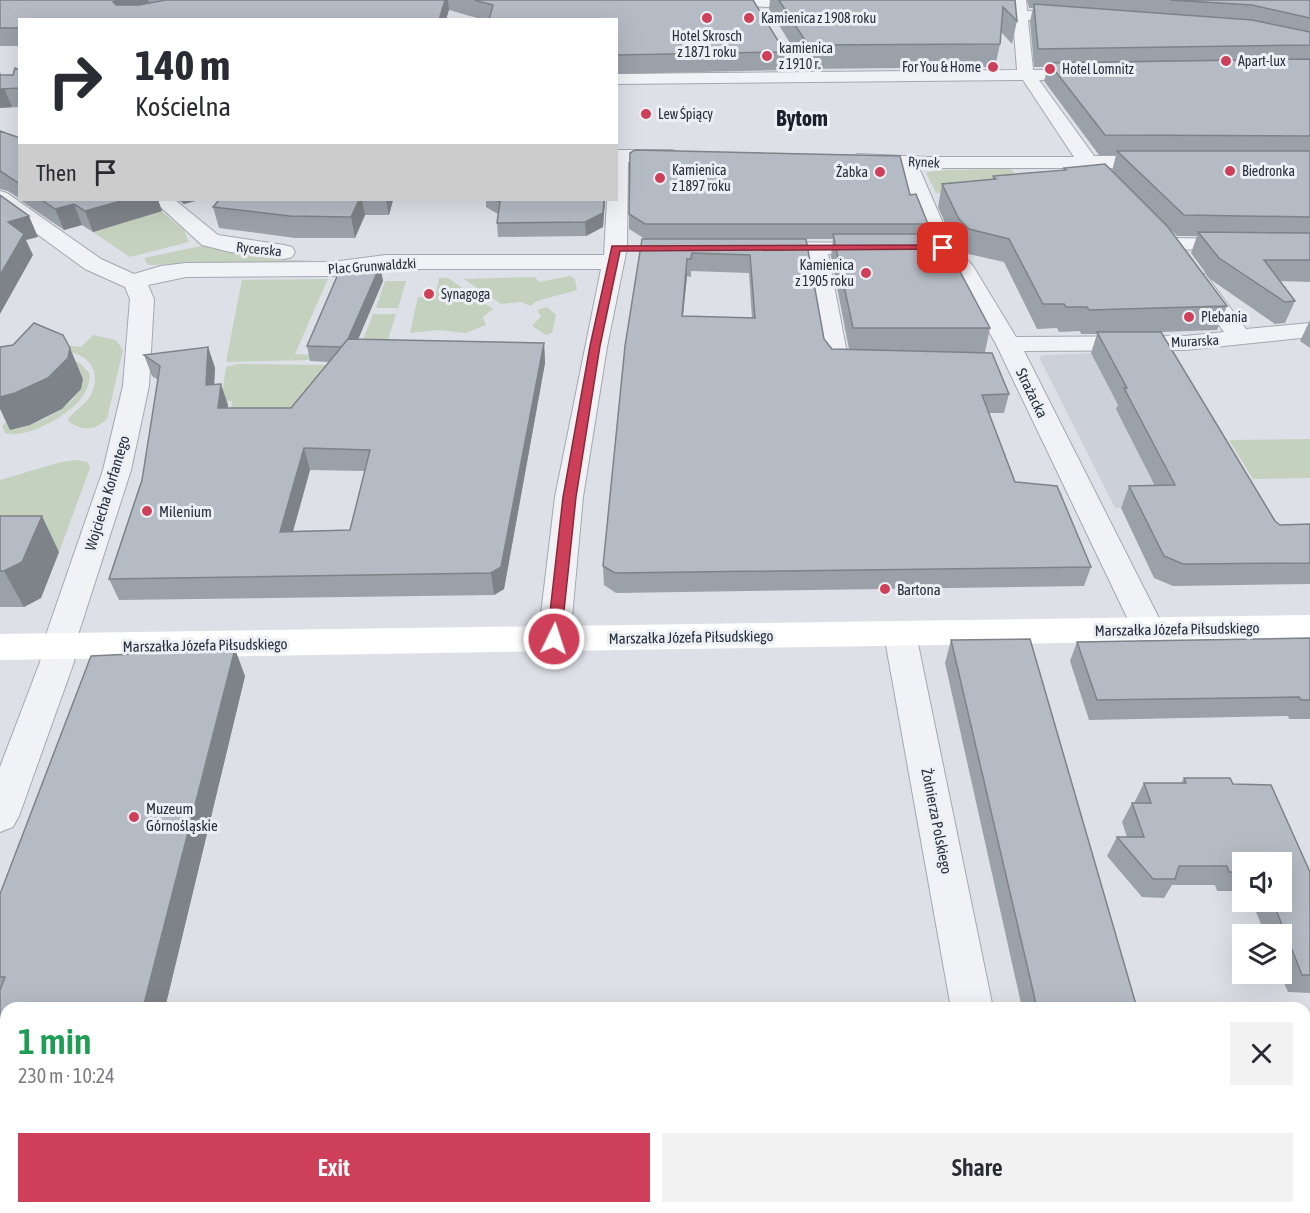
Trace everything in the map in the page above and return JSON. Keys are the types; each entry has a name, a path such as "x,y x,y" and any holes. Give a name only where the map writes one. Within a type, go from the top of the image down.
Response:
{"main road":[{"name":"Marszałka Józefa Piłsudskiego","path":"0,647 1310,627"}],"street":[{"path":"703,0 756,4 824,5"},
{"path":"756,4 766,20"},
{"path":"957,11 1018,7 1086,18"},
{"path":"1018,7 1023,66 1027,75 1088,161 1110,182"},
{"path":"789,58 800,78"},
{"path":"618,79 1110,74"},
{"path":"618,156 698,157"},
{"name":"Rynek","path":"838,160 939,163 1179,162"},
{"name":"Strażacka","path":"907,161 943,248 962,266 1013,353 1149,630"},
{"path":"0,197 93,264 133,282"},
{"name":"Rycerska","path":"164,201 210,240 230,246 334,255 370,263"},
{"path":"554,639 569,497 595,346 614,255 616,201"},
{"path":"1241,339 1163,237 1310,246"},
{"name":"Plac Grunwaldzki","path":"133,282 173,271 332,269 370,263 614,255 639,248"},
{"path":"745,248 897,248"},
{"path":"816,248 836,357 850,362 895,362"},
{"path":"920,248 943,248"},
{"name":"Wojciecha Korfantego","path":"0,816 60,646 117,470 136,386 142,299 140,290 133,282"},
{"name":"Murarska","path":"988,362 1013,353 1241,339 1310,330"},
{"name":"Żołnierza Polskiego","path":"900,634 971,1002"}],"shaded area":[{"path":"1095,353 1226,506 1115,508 1039,357"}],"green space":[{"path":"1011,169 1024,183 1022,185 936,193 926,173 936,170"},
{"path":"161,211 184,230 189,242 130,257 93,232"},
{"path":"206,245 275,259 316,261 148,265 144,258"},
{"path":"570,276 575,279 577,290 537,301 531,306 521,302 501,304 464,279 535,277 539,282"},
{"path":"439,278 448,278 493,309 483,317 486,325 466,333 438,330 410,333 418,297 435,298"},
{"path":"328,279 295,354 311,355 309,360 226,362 242,280"},
{"path":"385,281 406,281 398,308 376,308"},
{"path":"547,307 556,315 552,333 546,335 532,326 541,316 537,310"},
{"path":"373,314 396,314 387,343 362,342"},
{"path":"93,335 116,340 123,350 107,419 93,428 84,428 69,422 68,419 91,395 95,383 94,372 84,358 54,344 81,347"},
{"path":"65,357 80,363 90,374 83,396 69,410 48,424 25,433 5,433 2,426 10,418 30,425 55,413 75,396 83,379 80,371"},
{"path":"238,364 328,365 292,424 229,426 232,401 221,402 226,367"},
{"path":"1310,439 1310,478 1253,479 1229,440"},
{"path":"77,460 88,462 90,468 59,552 0,552 0,480 61,462"}],"building":[{"path":"0,0 118,0 113,2 116,5 139,5 166,0 445,0 440,18 18,18 18,28 0,28"},
{"path":"474,0 753,0 785,52 618,55 618,18 490,18 493,5"},
{"path":"779,0 1015,0 1017,21 1003,7 1000,44 808,45"},
{"path":"1170,0 1310,0 1310,18 1252,5"},
{"path":"1034,4 1252,20 1310,32 1310,45 1038,49"},
{"path":"1310,59 1310,136 1105,135 1049,63"},
{"path":"15,68 18,69 18,88 0,89 0,75 13,75"},
{"path":"0,131 18,137 18,183 0,171"},
{"path":"635,150 900,156 910,195 916,194 928,224 645,224 629,214 630,153"},
{"path":"1117,151 1310,151 1310,217 1184,215"},
{"path":"1105,164 1168,227 1227,306 1089,310 1087,307 1066,307 1064,304 1043,304 1009,239 969,229 959,219 942,184"},
{"path":"0,195 29,216 8,222 24,234 0,275"},
{"path":"43,201 120,201 85,211 74,204 55,209"},
{"path":"218,201 359,201 351,217 290,216 213,207"},
{"path":"498,201 604,201 603,213 585,222 497,223 500,202"},
{"path":"1198,232 1310,233 1310,260 1264,260 1295,301 1285,302 1219,258"},
{"path":"833,234 940,234 990,328 853,328"},
{"path":"642,239 806,239 824,339 832,349 992,353 1009,394 982,395 1015,482 1057,486 1091,567 615,573 603,566 625,346","holes":["692,253 750,255 755,318 682,316 687,259 691,259"]},
{"path":"342,265 380,266 348,339 341,347 307,346"},
{"path":"34,323 63,335 70,348 68,358 48,378 15,393 0,397 0,347 13,345"},
{"path":"1097,332 1161,332 1275,521 1280,525 1310,524 1310,563 1183,564 1164,556 1129,486 1175,485"},
{"path":"348,339 544,343 501,567 491,573 109,579 142,480 160,366 144,355 208,347 206,385 221,384 218,408 291,408","holes":["304,448 370,450 350,530 280,532"]},
{"path":"0,516 42,516 22,562 4,571 0,571"},
{"path":"1310,638 1310,700 1301,700 1299,697 1097,700 1077,642"},
{"path":"1030,639 1135,1002 1036,1002 951,640"},
{"name":"Muzeum Górnośląskie","path":"235,649 145,1002 0,1002 0,990 5,977 0,977 0,894 91,656"},
{"path":"1184,778 1230,778 1233,784 1271,785 1310,872 1310,975 1302,975 1292,950 1292,924 1282,924 1277,912 1292,912 1292,852 1232,852 1232,872 1229,872 1227,866 1179,866 1175,879 1153,879 1117,837 1144,837 1132,803 1151,803 1144,783 1186,783"}],"place":[{"name":"Hotel Skrosch z 1871 roku","path":"707,18"},
{"name":"Kamienica z 1908 roku","path":"749,18"},
{"name":"kamienica z 1910 r.","path":"767,56"},
{"name":"Apart-lux","path":"1226,61"},
{"name":"For You & Home","path":"993,67"},
{"name":"Hotel Lomnitz","path":"1050,69"},
{"name":"Lew Śpiący","path":"646,114"},
{"name":"Biedronka","path":"1230,171"},
{"name":"Żabka","path":"880,172"},
{"name":"Kamienica z 1897 roku","path":"660,178"},
{"name":"Kamienica z 1905 roku","path":"866,273"},
{"name":"Synagoga","path":"429,294"},
{"name":"Plebania","path":"1189,317"},
{"name":"Milenium","path":"147,511"},
{"name":"Bartona","path":"885,589"},
{"name":"Muzeum Górnośląskie","path":"134,817"}],"district":[{"name":"Bytom","path":"802,118"}],"route":[{"path":"554,639 569,497 595,346 616,248 943,248"}]}
